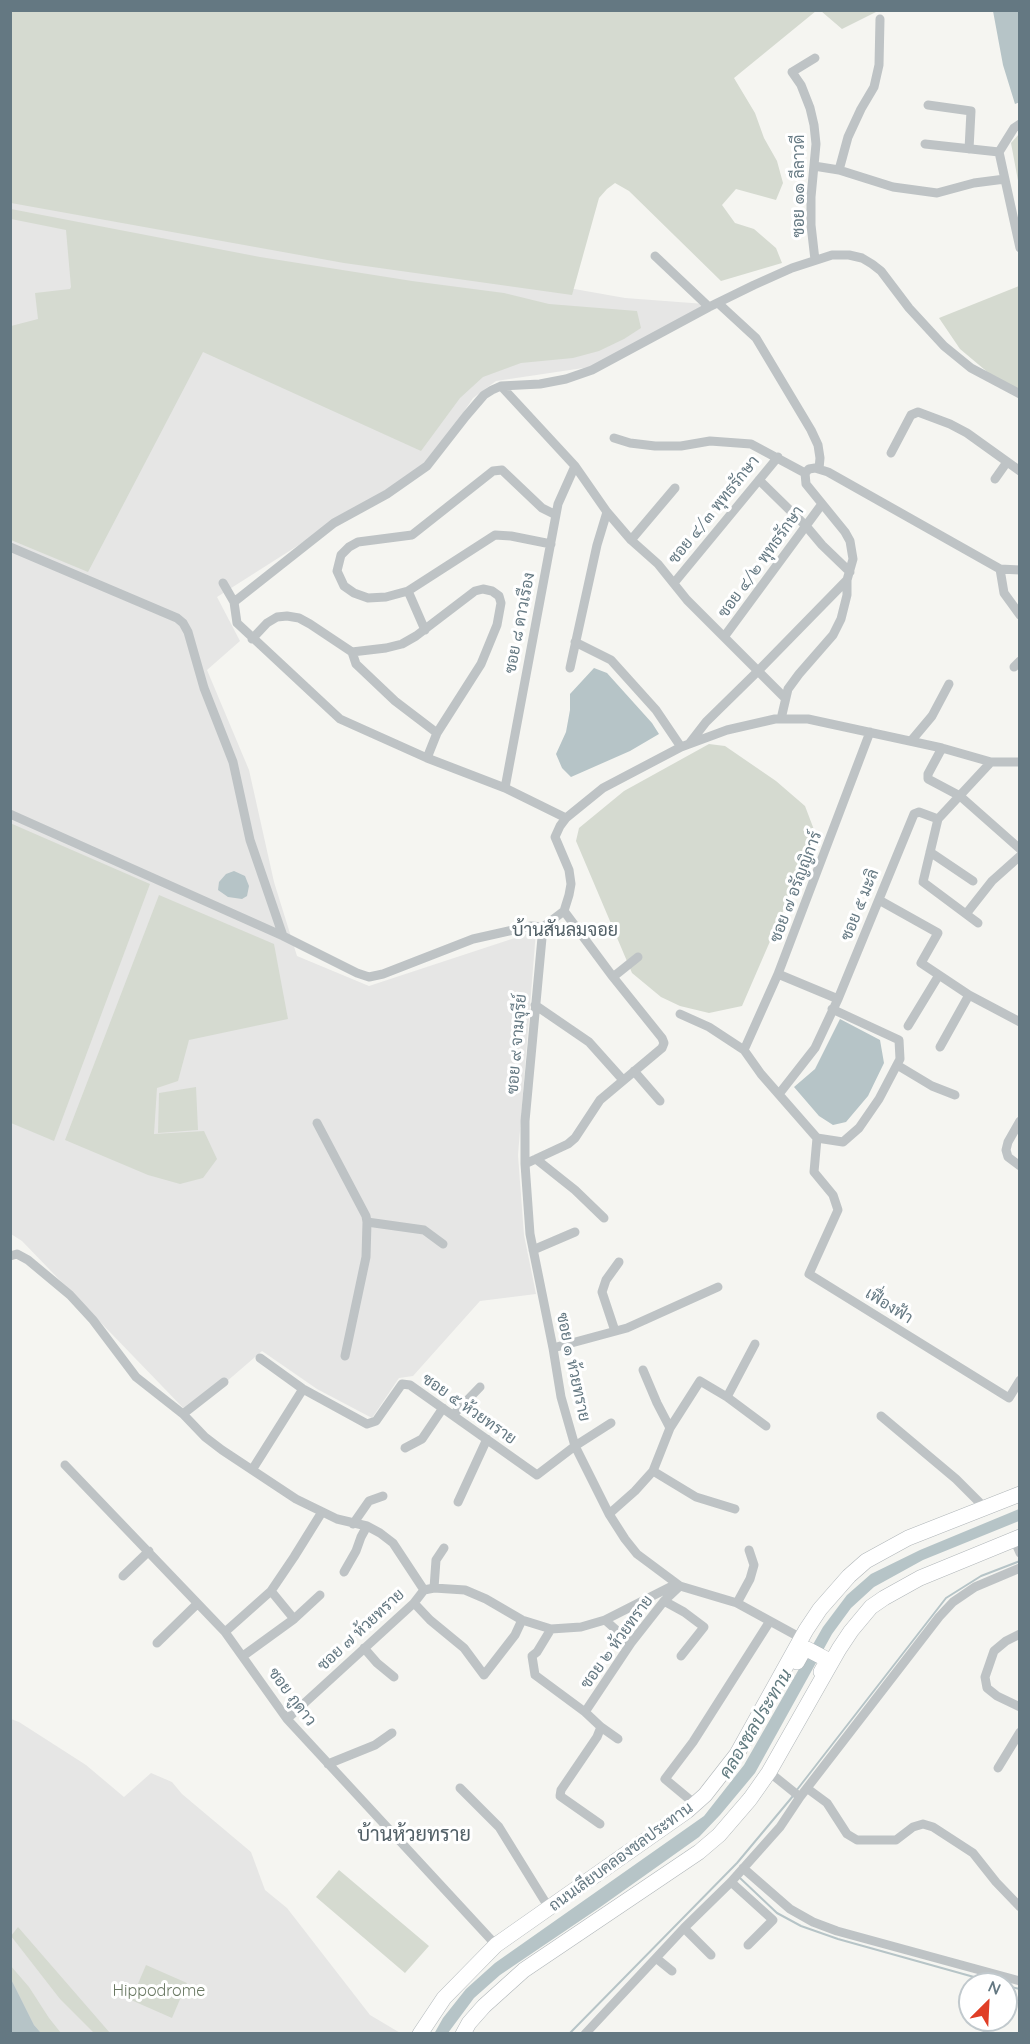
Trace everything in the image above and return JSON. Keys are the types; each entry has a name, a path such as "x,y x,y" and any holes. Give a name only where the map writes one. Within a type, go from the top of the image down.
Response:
{"main road":[{"name":"ถนนเลียบคลองชลประทาน","path":"420,2034 444,1998 467,1972 496,1946 695,1804 712,1786 737,1754 762,1710 806,1643 820,1609 842,1582 866,1562 908,1538 1020,1494"},
{"path":"463,2034 469,2023 484,2006 524,1970 699,1852 718,1835 750,1799 775,1777 791,1731 826,1663 827,1655 856,1615 920,1578 1018,1545"},
{"path":"791,1731 839,1649 871,1607"},
{"path":"806,1643 827,1655"}],"street":[{"path":"839,170 848,137 874,87 879,65 880,19"},
{"name":"ซอย ๑๑ ลีลาวดี","path":"815,58 792,72 801,85 810,108 816,144 811,225 815,260"},
{"path":"928,105 971,111 969,149"},
{"path":"1020,124 1014,128 999,152 1020,248"},
{"path":"925,144 999,152"},
{"path":"814,166 839,170 893,187 937,192 974,183 1005,179"},
{"path":"234,602 334,523 387,494 427,466 484,395 501,386 540,384 566,379 592,370 754,285 832,255 849,255 862,258 872,264 881,271 909,308 944,346 971,368 1020,394"},
{"path":"655,256 756,338 811,430 818,445 819,469"},
{"path":"501,386 575,466 607,512 631,540 785,698"},
{"path":"891,453 911,416 918,412 967,433 1020,471"},
{"path":"614,438 630,443 655,446 681,446 710,441 751,444 805,473"},
{"name":"ซอย ๔/๓ พุทธรักษา","path":"674,583 778,457"},
{"path":"995,479 1007,462"},
{"name":"ซอย ๘ ดาวเรือง","path":"505,788 556,515 566,483 575,466"},
{"path":"805,473 819,469 828,472 1000,568 1020,570"},
{"path":"550,544 495,535 408,591 386,597 368,598 354,593 344,586 337,571 341,555 348,547 358,542 412,535 493,471 502,470 542,508 556,515"},
{"path":"781,719 788,689 837,627 847,595 848,576 853,559 850,541 845,532 806,484 805,473"},
{"path":"759,480 806,526 848,576"},
{"path":"631,540 675,488"},
{"name":"ซอย ๔/๒ พุทธรักษา","path":"724,637 822,504"},
{"path":"570,668 597,545 607,512"},
{"path":"10,547 177,618 183,623 188,632 204,688 233,762 250,840 284,936"},
{"path":"1000,568 1004,593 1020,615"},
{"path":"685,746 848,576"},
{"path":"223,583 234,602 237,623 340,719 427,758 505,788 566,818"},
{"path":"352,652 394,646 425,630 475,591 483,589 499,596 501,611 481,664 437,733 427,758"},
{"path":"408,591 425,630"},
{"path":"252,639 267,622 277,617 299,618 352,652 356,664 395,701 437,733"},
{"path":"575,642 611,660 685,746"},
{"path":"911,741 932,716 949,684"},
{"path":"10,814 284,936 369,977 383,974 473,939 531,926 543,927 567,906 571,884 569,870 555,837 566,818 603,788 685,746 728,730 781,719 808,719 942,748 991,762 1020,762"},
{"name":"ซอย ๗ อรัญญิการ์","path":"744,1050 778,974 870,732"},
{"path":"942,748 927,777 960,796 1020,849"},
{"path":"978,923 923,882 938,819 991,762"},
{"name":"ซอย ๕ มะลิ","path":"779,1094 815,1048 838,999 914,814 919,812 938,819"},
{"path":"930,852 973,881"},
{"path":"966,914 992,881 1020,856"},
{"path":"879,900 938,933 921,963 969,995 1020,1022"},
{"path":"525,1164 568,1144 575,1138 600,1100 662,1048 664,1043 564,911"},
{"name":"ซอย ๙ จามจุรีย์","path":"525,1164 525,1121 543,927"},
{"path":"613,977 638,957"},
{"path":"778,974 838,999"},
{"path":"908,1026 939,975"},
{"path":"940,1047 969,995"},
{"path":"535,1005 589,1042 623,1080"},
{"path":"680,1014 709,1027 744,1050 817,1138 843,1142 859,1128 879,1099 900,1059 899,1040 832,1009"},
{"path":"897,1065 932,1086 955,1095"},
{"path":"634,1071 660,1101"},
{"path":"1020,1121 1006,1150 1008,1157 1020,1166"},
{"path":"317,1123 366,1216 367,1222 366,1257 345,1356"},
{"name":"เฟื่องฟ้า","path":"817,1138 814,1172 833,1195 838,1210 809,1274 1010,1398 1020,1380"},
{"path":"536,1160 575,1190 604,1218"},
{"name":"ซอย ๑ ห้วยทราย","path":"525,1164 530,1234 561,1397 575,1446 609,1514 638,1554 678,1585 736,1603 806,1643"},
{"path":"367,1222 424,1230 443,1245"},
{"path":"533,1250 575,1232"},
{"path":"10,1256 16,1254 28,1260 70,1295 93,1320 136,1377 183,1414 205,1437 296,1499 337,1519 367,1526 393,1543 429,1589"},
{"path":"615,1331 602,1292 606,1280 619,1262"},
{"path":"553,1348 627,1328 718,1287"},
{"path":"727,1397 755,1344"},
{"name":"ซอย ๕ ห้วยทราย","path":"260,1358 303,1389 367,1424 376,1421 402,1384 410,1385 537,1475 575,1446"},
{"path":"643,1370 670,1428"},
{"path":"609,1514 653,1471 670,1428 700,1381 727,1397 766,1426"},
{"path":"183,1414 224,1382"},
{"path":"453,1415 480,1387"},
{"path":"252,1470 303,1389"},
{"path":"405,1448 422,1440 443,1408"},
{"path":"881,1416 956,1479 985,1508"},
{"path":"575,1446 610,1422"},
{"path":"458,1502 487,1440"},
{"name":"ซอย ภูดาว","path":"65,1465 225,1632 287,1719 496,1946"},
{"path":"653,1471 696,1497 735,1509"},
{"path":"353,1524 369,1501 383,1496"},
{"path":"225,1632 271,1591 322,1512"},
{"path":"344,1572 367,1526"},
{"path":"429,1589 436,1560 444,1548"},
{"path":"736,1603 750,1579 754,1565 748,1550"},
{"path":"123,1576 149,1551"},
{"path":"585,2034 684,1928 733,1880 780,1827 799,1796 808,1789 939,1617 953,1602 975,1587 1020,1568"},
{"path":"429,1589 465,1590 486,1599 522,1620 551,1629 581,1628 605,1620 678,1585"},
{"name":"ซอย ๒ ห้วยทราย","path":"618,1739 601,1728 585,1712 631,1643 678,1585"},
{"name":"ซอย ๗ ห้วยทราย","path":"287,1719 429,1589"},
{"path":"271,1591 294,1619"},
{"path":"243,1656 294,1619 320,1595"},
{"path":"664,1601 704,1627 681,1656"},
{"path":"414,1603 430,1620 464,1648 484,1676 514,1635 522,1620"},
{"path":"157,1642 197,1604"},
{"path":"605,1620 631,1643"},
{"path":"695,1804 666,1779 693,1742 770,1621"},
{"path":"551,1629 532,1656 535,1675 585,1712"},
{"path":"1020,1634 1006,1641 994,1651 985,1677 987,1688 997,1696 1020,1707"},
{"path":"364,1648 394,1677"},
{"path":"600,1824 560,1796 561,1790 601,1728"},
{"path":"998,1768 1020,1732"},
{"path":"328,1764 375,1745 392,1733"},
{"path":"775,1777 799,1796"},
{"path":"460,1788 500,1827 549,1908"},
{"path":"808,1789 827,1803 847,1834 857,1840 896,1840 913,1827 923,1824 933,1827 973,1853 1020,1907"},
{"path":"743,1868 790,1909 813,1922 837,1931 1020,1981"},
{"path":"733,1880 773,1920 748,1945"},
{"path":"684,1928 711,1955"},
{"path":"656,1958 672,1971"}],"shaded area":[{"path":"993,11 1019,11 1020,102 1015,104 1003,65"},
{"path":"11,189 625,298 705,304 665,329 590,367 496,381 473,398 431,461 217,597 240,641 207,670 249,770 274,882 297,956 369,986 536,931 518,1155 524,1235 536,1294 480,1301 413,1376 399,1378 372,1418 317,1389 262,1351 189,1414 22,1241 11,1234"},
{"path":"594,668 607,673 652,723 659,734 630,751 571,777 562,768 556,754 566,732 570,694"},
{"path":"234,871 245,876 249,886 247,896 242,899 228,897 218,890 219,882 226,874"},
{"path":"840,1019 880,1040 884,1063 868,1096 846,1122 833,1125 819,1116 794,1087 815,1069"},
{"path":"1019,1509 1019,1521 923,1560 874,1587 851,1608 832,1634 755,1773 699,1837 500,1975 474,1998 448,2033 434,2034 443,2018 466,1989 495,1963 704,1816 744,1765 823,1627 847,1595 871,1574 920,1550"},
{"path":"11,1719 86,1765 124,1797 151,1773 172,1782 182,1794 251,1852 265,1890 287,1908 370,2015 402,2034 11,2034"},
{"path":"10,1977 34,2025 41,2033 11,2033"}],"green space":[{"path":"10,11 816,11 734,78 755,113 764,138 777,161 783,183 776,200 736,189 722,205 735,223 754,229 776,248 782,263 721,281 629,191 615,183 599,198 572,295 344,263 11,203"},
{"path":"821,11 887,11 876,12 842,29"},
{"path":"1019,134 1019,186 1011,143"},
{"path":"11,209 260,257 504,293 549,304 637,311 641,328 599,351 573,358 521,363 483,377 460,398 421,451 203,352 88,572 11,540 11,326 38,319 35,293 70,289 71,287 66,230 11,219"},
{"path":"1019,286 1019,391 991,375 960,349 939,318"},
{"path":"709,744 725,746 776,781 805,806 816,835 742,1006 709,1013 680,1006 661,997 632,973 576,841 579,828 624,791"},
{"path":"10,823 150,884 54,1141 11,1123"},
{"path":"159,895 274,944 288,1019 189,1040 178,1081 157,1088 154,1134 204,1131 217,1159 203,1178 180,1184 148,1175 65,1140"},
{"path":"196,1087 198,1130 158,1133 159,1093"},
{"path":"339,1870 429,1946 405,1973 316,1897"},
{"path":"18,1927 110,2033 94,2033 60,1999 11,1936"},
{"path":"10,1965 29,1987 61,2033 41,2033 34,2025 12,1981"},
{"name":"Hippodrome","path":"146,1965 187,1983 172,2018 131,2000"}],"waterway":[{"path":"796,1791 946,1598 981,1576 1020,1561"},
{"path":"569,2034 737,1863 793,1796"},
{"path":"740,1878 777,1913 801,1926 838,1939 958,1973"}],"district":[{"name":"บ้านสันลมจอย","path":"565,931"},
{"name":"บ้านห้วยทราย","path":"414,1835"}],"water label":[{"name":"คลองชลประทาน","path":"756,1724"}]}
